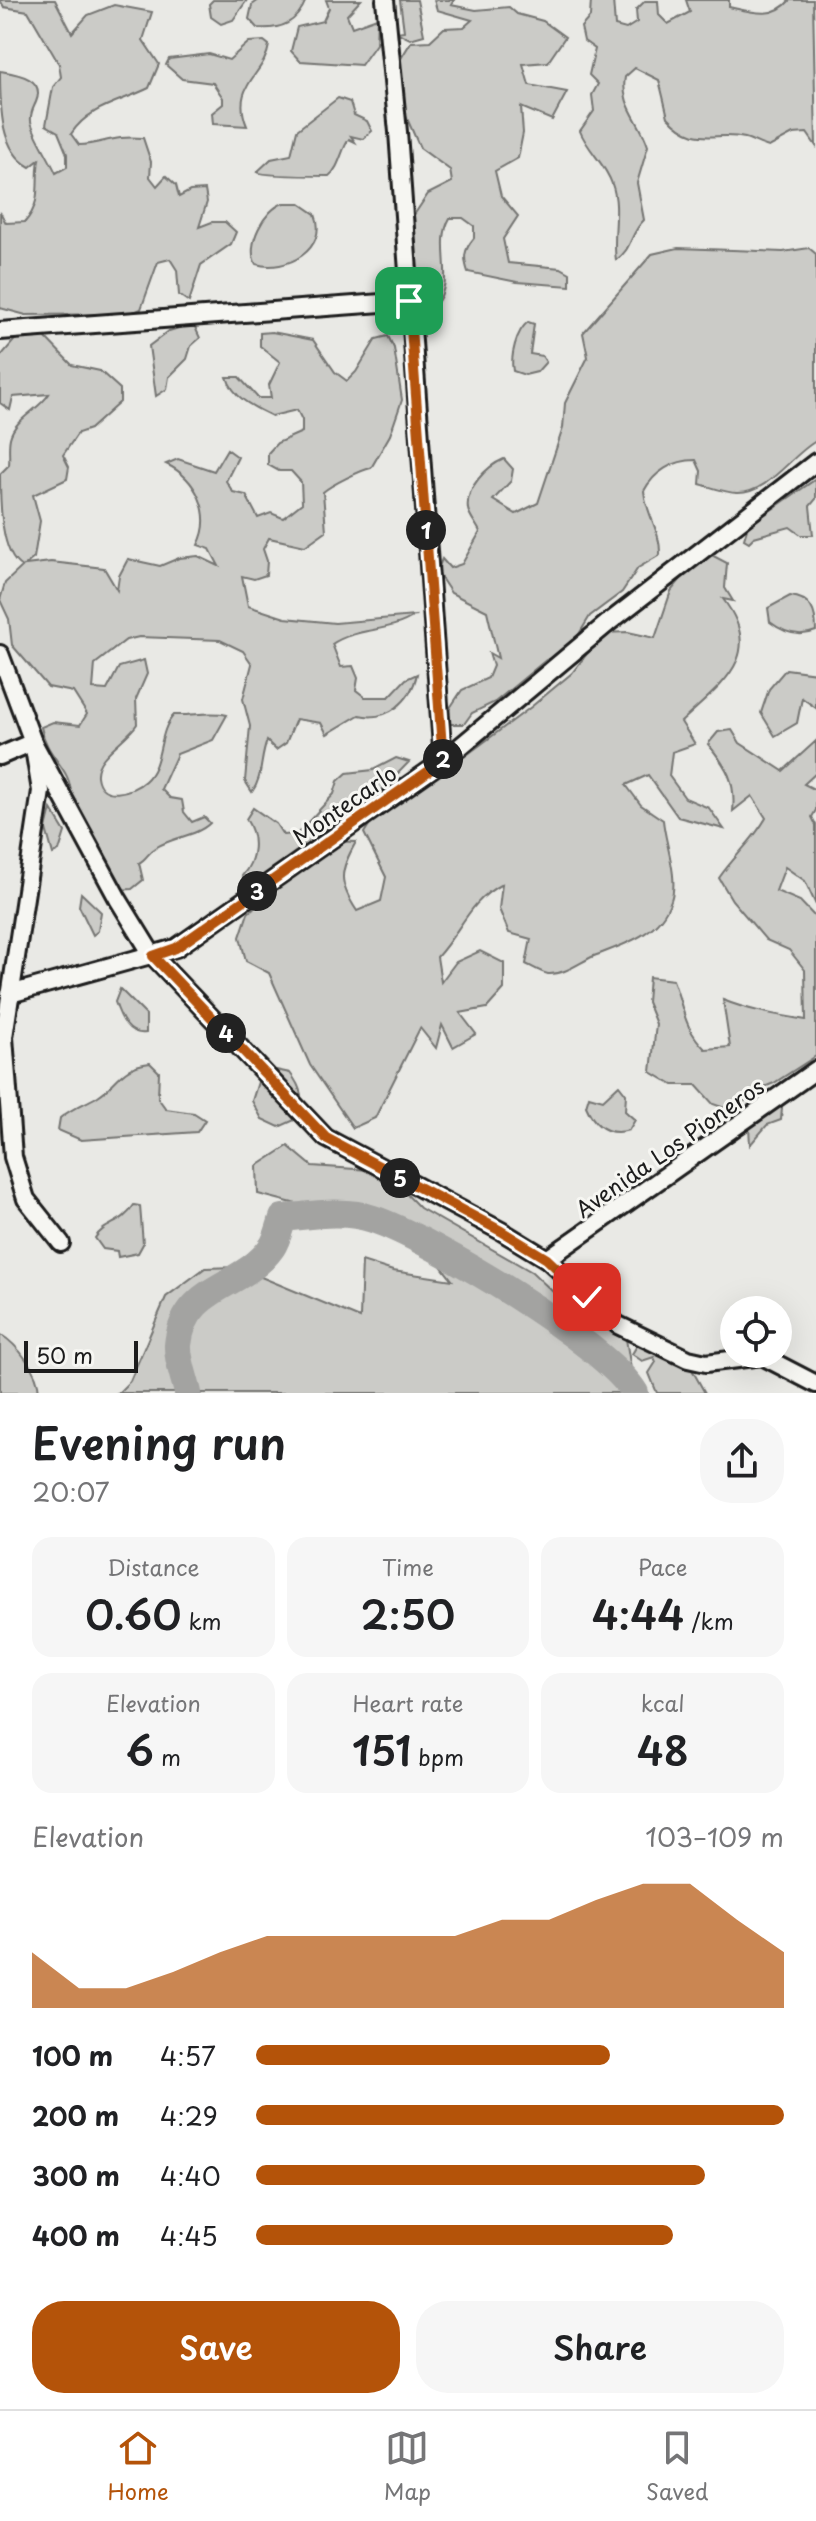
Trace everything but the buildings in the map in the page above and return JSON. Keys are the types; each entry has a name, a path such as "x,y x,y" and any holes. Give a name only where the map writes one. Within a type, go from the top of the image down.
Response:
{"street":[{"path":"385,0 443,761"},
{"path":"0,331 409,301"},
{"name":"Montecarlo","path":"10,994 176,948 443,761 608,623 816,462"},
{"path":"0,654 33,742 118,899 153,956 326,1138 488,1223 547,1259 618,1325 688,1359 706,1363 762,1356 816,1384"},
{"path":"0,756 33,742"},
{"path":"33,742 41,791 4,1037 5,1075 13,1157 26,1199 61,1243"},
{"name":"Avenida Los Pioneros","path":"547,1259 816,1070"}],"shaded area":[{"path":"0,0 55,0 72,33 88,15 114,5 152,12 143,40 159,64 149,88 96,111 71,134 79,145 143,138 151,162 150,177 157,186 166,176 176,185 179,197 190,191 205,190 207,202 199,227 212,222 225,222 236,232 231,244 201,265 189,302 179,295 177,270 170,259 158,262 141,309 129,314 26,315 0,308 0,212 6,223 25,222 31,214 36,199 39,160 30,167 20,160 7,139 0,71 28,79 37,87 31,121 56,173 67,167 67,154 58,132 46,125 53,87 61,77 59,64 28,11 4,7"},
{"path":"213,0 247,0 233,20 221,24 211,17 209,4"},
{"path":"259,0 306,0 298,14 287,23 257,28 249,19 252,5"},
{"path":"326,0 361,0 347,15 352,27 377,18 376,44 361,65 300,61 291,51 297,27 323,21 329,8"},
{"path":"400,0 417,0 424,35 410,39 396,32 404,31"},
{"path":"434,0 454,0 451,5 476,10 509,7 517,14 543,21 565,37 548,62 523,64 529,85 567,92 552,120 521,107 523,133 518,158 495,171 501,196 518,216 503,239 508,263 561,268 570,273 570,286 517,282 468,272 465,254 474,238 474,226 463,218 450,218 444,240 445,274 441,295 435,305 423,300 418,289 414,215 428,194 452,182 450,170 420,148 405,114 397,65 411,42 430,41 444,28 464,27 472,20 437,10"},
{"path":"591,0 613,0 615,26 626,29 637,22 636,10 645,1 658,1 659,15 668,24 690,12 686,0 729,0 729,7 762,13 777,10 790,0 813,0 816,146 807,133 793,134 769,147 734,136 697,136 688,133 668,117 659,80 635,68 625,77 624,87 628,104 648,146 637,183 644,220 616,260 615,193 605,170 580,131 594,111 592,95 598,84 589,75 595,49 584,41 581,27 590,17"},
{"path":"264,41 269,45 266,56 245,90 243,100 247,126 213,124 212,113 223,104 223,98 213,83 182,79 166,65 169,59 209,54 229,60 249,42"},
{"path":"338,98 350,102 354,115 367,121 372,131 363,139 351,136 355,142 349,139 329,176 257,172 271,159 291,155 297,130"},
{"path":"284,203 299,203 315,214 318,227 316,238 302,256 292,261 268,266 256,264 253,248 258,229 270,213"},
{"path":"678,248 783,252 809,248 816,254 816,441 769,481 748,492 728,492 700,484 701,471 696,460 680,462 659,473 644,491 660,555 638,568 622,592 590,616 570,649 559,657 546,660 495,702 472,713 464,724 450,724 448,711 462,690 488,678 493,666 489,653 498,658 487,611 451,593 437,572 442,559 450,568 462,564 480,532 469,512 470,493 484,472 504,459 513,469 511,481 493,500 516,514 538,503 563,428 565,403 588,357 583,333 652,254"},
{"path":"528,322 534,324 530,354 542,356 546,362 537,372 525,375 513,371 512,359 517,338"},
{"path":"195,327 200,338 191,346 187,359 169,377 167,389 156,396 149,346 169,331"},
{"path":"272,332 313,340 335,372 347,381 376,339 388,336 394,348 402,400 390,435 371,468 323,492 326,531 305,546 269,538 263,549 267,561 266,575 254,579 242,576 248,606 285,618 335,623 414,616 332,644 341,667 353,666 358,678 356,690 365,697 389,697 406,679 417,674 404,701 389,712 359,715 327,734 321,723 296,719 286,743 276,750 267,741 252,792 245,781 250,726 243,699 252,664 243,651 220,640 139,637 126,640 95,664 93,689 107,690 119,667 144,660 147,674 136,699 137,724 106,755 98,769 99,784 104,789 125,792 145,781 155,766 165,730 174,715 227,715 213,740 177,754 161,789 170,798 182,800 184,812 192,822 204,817 210,823 154,849 139,863 143,880 132,889 119,890 71,797 68,778 48,748 41,727 53,722 80,725 87,714 73,692 48,687 12,645 9,619 0,600 5,583 22,567 9,551 5,539 0,474 9,465 9,441 13,431 49,394 13,397 10,410 0,403 0,357 18,336 43,335 72,365 100,371 120,389 120,402 90,429 78,433 63,455 69,467 67,479 33,495 40,521 34,558 25,565 51,562 104,568 117,590 119,576 128,559 160,566 179,558 198,556 219,566 210,549 198,545 204,521 203,509 194,488 177,470 166,464 178,459 214,471 227,449 238,457 226,481 233,492 246,495 258,518 271,513 283,518 302,503 301,482 291,471 279,471 268,465 268,453 277,443 302,432 302,420 297,410 272,416 239,396 227,377 239,377 258,398 271,398 269,385 280,362 260,346 260,333"},
{"path":"816,479 816,499 810,506 813,535 801,535 790,527 754,537 749,542 744,539 748,526"},
{"path":"704,551 727,563 725,588 733,601 723,599 741,637 740,653 734,668 723,681 681,722 695,744 672,752 669,776 685,798 709,808 724,829 678,817 648,775 626,785 641,805 663,820 673,871 671,900 658,922 640,937 554,974 526,964 531,939 509,933 499,909 502,884 481,899 437,957 441,982 456,962 480,951 504,963 504,989 487,1008 460,1013 476,1034 453,1047 442,1025 436,1048 420,1028 375,1118 353,1128 310,1065 269,973 246,961 240,937 248,913 328,841 356,842 346,861 343,877 346,892 357,911 381,901 386,877 364,833 378,811 448,769 531,707 572,673 603,633 628,632 655,638 671,591"},
{"path":"790,596 803,600 811,607 816,631 792,633 770,622 768,608"},
{"path":"786,669 816,673 816,708 802,698 797,723 775,736 761,713 769,689"},
{"path":"732,730 740,743 783,771 816,741 816,773 804,784 816,790 816,810 812,817 816,825 816,905 805,881 785,867 776,891 800,901 816,918 816,1056 774,1083 752,1092 736,1112 713,1104 696,1085 673,1085 651,1072 656,1024 647,1002 649,977 673,980 688,1025 705,1049 730,1047 723,1000 754,1010 806,1020 805,970 789,950 766,940 732,900 719,878 766,818 752,796 733,811 729,775 708,744 718,732"},
{"path":"396,758 409,762 374,798 350,808 292,859 248,887 242,876 253,856 254,841 246,819 253,808 276,824 283,835 297,834 334,794 338,781 347,773 373,770"},
{"path":"51,809 65,832 59,851 53,854 46,829"},
{"path":"81,893 101,912 98,931 93,935 79,906"},
{"path":"120,989 146,1015 146,1033 134,1032 122,1019 115,1002"},
{"path":"150,1063 159,1072 158,1098 166,1109 194,1113 205,1120 197,1132 81,1140 58,1130 60,1118 98,1096 132,1068"},
{"path":"276,1070 290,1073 302,1100 299,1118 279,1127 262,1119 252,1101 258,1082"},
{"path":"619,1085 626,1094 625,1111 635,1120 629,1130 614,1132 597,1124 586,1106 589,1096 603,1100"},
{"path":"774,1106 782,1108 781,1120 767,1125 750,1145 749,1126"},
{"path":"288,1146 312,1166 384,1171 420,1208 532,1272 590,1327 624,1327 635,1393 118,1393 130,1381 166,1297 205,1268 237,1267 360,1318 362,1261 393,1271 452,1280 427,1248 381,1226 258,1194 257,1166"},
{"path":"134,1205 140,1206 143,1244 138,1253 118,1257 117,1251 103,1249 95,1238"},
{"path":"0,1334 26,1360 35,1376 39,1393 0,1393"},
{"path":"649,1342 690,1366 705,1393 657,1393 649,1373 656,1362 654,1357 642,1361 632,1354 638,1344"}],"waterway":[{"path":"188,1393 178,1345 191,1310 203,1298 260,1261 274,1244 283,1218 340,1213 373,1219 474,1269 555,1321 618,1372 635,1393"}],"route":[{"path":"409,301 443,761 176,948 153,956 326,1138 501,1231 547,1259 587,1297"}]}
